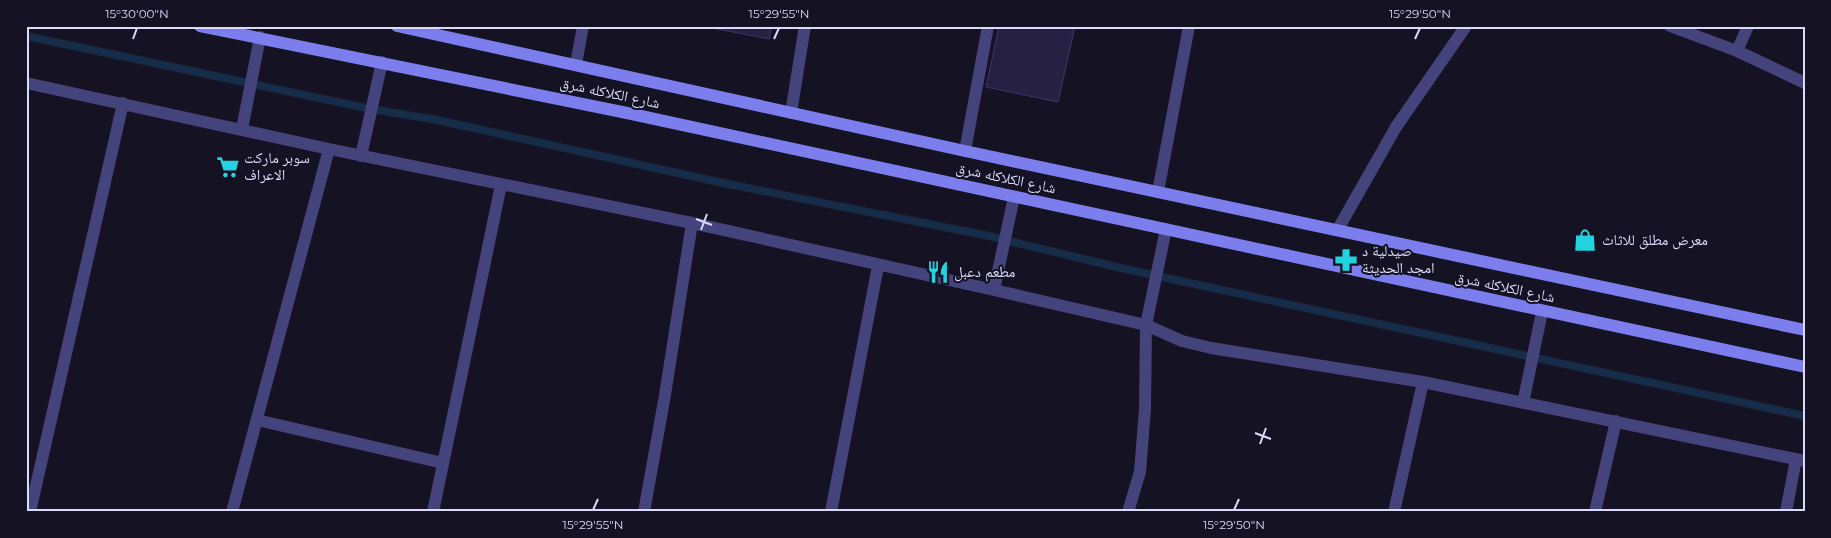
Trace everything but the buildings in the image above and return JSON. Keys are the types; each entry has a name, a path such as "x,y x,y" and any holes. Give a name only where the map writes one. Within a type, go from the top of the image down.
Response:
{"street":[{"name":"شارع الكلاكله شرق","path":"200,26 617,111 1542,312 1805,367"},
{"name":"شارع الكلاكله شرق","path":"397,26 965,151 1805,330"},
{"path":"576,64 583,26"},
{"path":"791,113 805,26"},
{"path":"965,151 988,26"},
{"path":"1158,192 1189,26"},
{"path":"1338,230 1396,127 1466,26"},
{"path":"1670,26 1737,51 1805,83"},
{"path":"1737,51 1748,26"},
{"path":"242,129 260,37"},
{"path":"361,156 382,62"},
{"path":"26,84 124,103 361,156 692,223 878,266 994,290 1146,325 1182,341 1211,348 1423,382 1800,460 1786,512"},
{"path":"30,512 124,103"},
{"path":"232,512 329,149"},
{"path":"433,512 501,185"},
{"path":"994,290 1014,197"},
{"path":"644,512 665,395 692,223"},
{"path":"1128,512 1140,472 1145,409 1146,325 1166,229"},
{"path":"831,512 878,266"},
{"path":"1523,403 1542,312"},
{"path":"1394,512 1423,382"},
{"path":"257,420 443,463"},
{"path":"1595,512 1616,422"}],"waterway":[{"path":"26,36 366,108 437,120 723,183 989,236 1125,269 1805,416"}],"place":[{"name":"سوبر ماركت الاعراف","path":"228,167"},
{"name":"معرض مطلق للاثاث","path":"1585,240"},
{"name":"صيدلية د امجد الحديثة","path":"1346,260"},
{"name":"مطعم دعبل","path":"938,272"}]}
